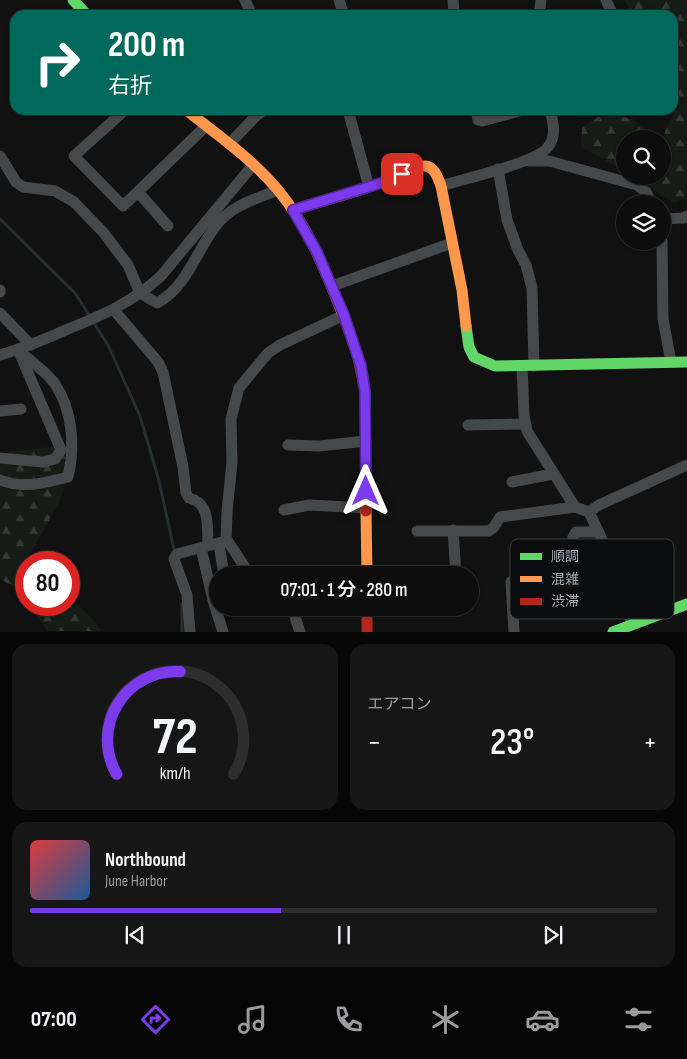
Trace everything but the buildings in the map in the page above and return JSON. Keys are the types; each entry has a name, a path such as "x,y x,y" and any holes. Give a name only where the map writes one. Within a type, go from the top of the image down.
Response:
{"main road":[{"path":"73,0 82,10"},
{"path":"192,115 229,144 278,190 293,210 317,252 344,315 364,379 367,566"},
{"path":"293,210 369,187 423,166 430,167 436,174 441,186 462,290 469,347 474,357 495,366 687,362"},
{"path":"674,609 687,604"},
{"path":"367,616 367,632"},
{"path":"613,632 646,619"}],"street":[{"path":"119,115 74,156 123,206 206,126"},
{"path":"229,144 257,115"},
{"path":"349,115 369,187"},
{"path":"477,115 478,120 482,121 504,115"},
{"path":"441,186 527,161 544,151 549,147 553,138 554,127 551,115"},
{"path":"0,156 16,182 23,187 55,191 74,202 103,232 128,266 140,293 157,303 169,297 180,283 215,226 235,208 278,190"},
{"path":"527,161 549,161 637,185 648,195"},
{"path":"0,355 31,345 114,310 140,293 160,276 253,165"},
{"path":"498,169 507,220 518,250 526,265 532,288 534,366"},
{"path":"138,192 168,226"},
{"path":"671,219 687,216"},
{"path":"332,286 452,243"},
{"path":"662,250 663,319 671,362"},
{"path":"114,310 158,362 163,372 184,467 186,493 189,498 197,500 205,509 221,566"},
{"path":"0,314 31,345"},
{"path":"223,632 212,600 214,544 227,512 232,462 231,419 239,388 268,353 280,345 344,315"},
{"path":"0,458 42,462 55,460 61,450 18,350"},
{"path":"0,480 12,485 44,484 68,477 72,461 72,431 65,403 55,383 18,350"},
{"path":"522,366 528,431 552,474 575,507"},
{"path":"0,411 21,409"},
{"path":"468,424 526,424"},
{"path":"288,446 319,446 366,441"},
{"path":"589,512 599,505 687,465"},
{"path":"512,482 552,474"},
{"path":"284,510 309,505 367,508"},
{"path":"417,531 489,531 500,517 575,507 589,512 601,539"},
{"path":"453,530 455,566"},
{"path":"573,539 576,532 598,532"},
{"path":"214,544 240,566"},
{"path":"190,632 187,595 174,560 177,554 214,544"},
{"path":"295,616 300,632"},
{"path":"513,619 514,632"},
{"path":"630,619 632,624"}],"green space":[{"path":"624,0 687,0 687,198 674,203 671,201 671,195 662,195 647,185 671,185 671,130 666,130 672,115 678,115 678,10 630,10"},
{"path":"601,115 614,115 633,119 648,130 616,130 616,166 581,147 582,128"},
{"path":"62,446 70,472 58,504 32,551 15,551 15,587 0,579 0,463 10,451"},
{"path":"80,607 101,631 48,631 36,616 80,616"}],"waterway":[{"path":"0,219 75,293 108,345 140,416 159,481 175,554"},
{"path":"182,604 182,632"}],"traffic: fast":[{"path":"73,0 82,10"},
{"path":"466,326 469,347 474,357 495,366 687,362"},
{"path":"674,609 687,604"},
{"path":"613,632 647,619"}],"traffic: slow":[{"path":"192,115 257,168 289,204 315,250 343,315"},
{"path":"293,210 371,187 418,167 425,166 431,168 436,173 441,186 462,290 466,326"},
{"path":"366,511 367,566"}],"traffic: jam":[{"path":"343,315 357,353 365,392 366,511"},
{"path":"367,616 367,632"}],"route":[{"path":"366,491 366,415 364,379 361,366 344,315 317,252 293,210 378,184 402,174"}]}
